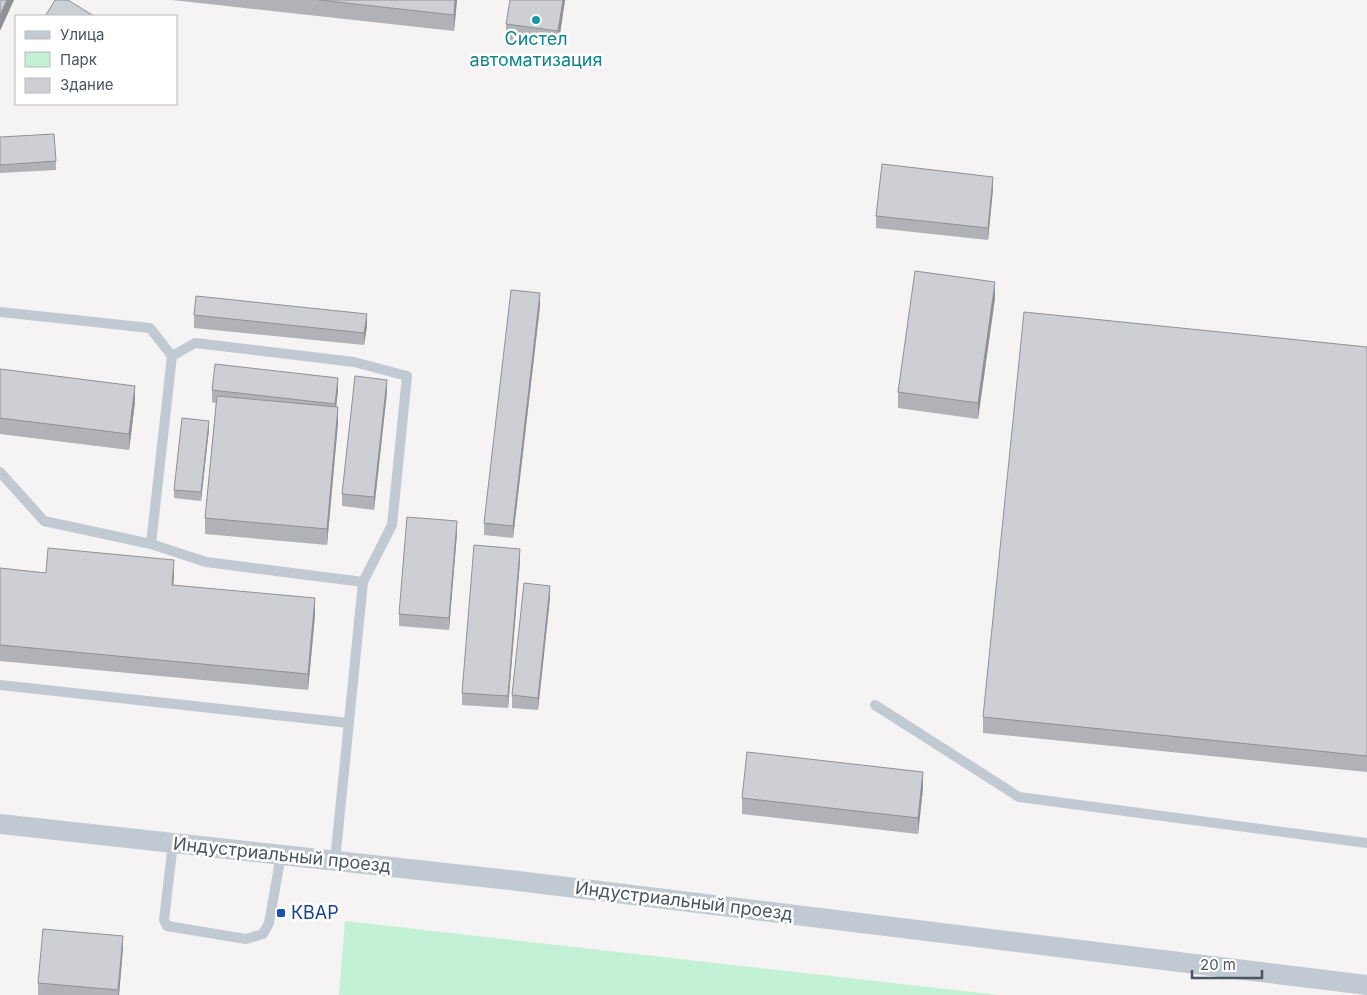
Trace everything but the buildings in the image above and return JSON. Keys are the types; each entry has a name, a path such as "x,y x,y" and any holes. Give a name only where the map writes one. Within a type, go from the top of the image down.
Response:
{"street":[{"name":"Индустриальный проезд","path":"0,824 510,880 1367,985"}],"lane":[{"path":"0,312 150,328 172,356 151,544"},
{"path":"172,356 195,343 354,362 408,376 392,525 363,582 335,861"},
{"path":"0,472 44,521 151,544 206,562 363,582"},
{"path":"0,685 349,723"},
{"path":"875,705 1019,797 1367,843"},
{"path":"173,843 164,920 167,926 246,940 263,934 269,923 281,855"}],"green space":[{"path":"345,921 999,995 339,995"}],"place":[{"name":"Систел автоматизация","path":"536,20"},
{"name":"КВАР","path":"281,913"}]}
